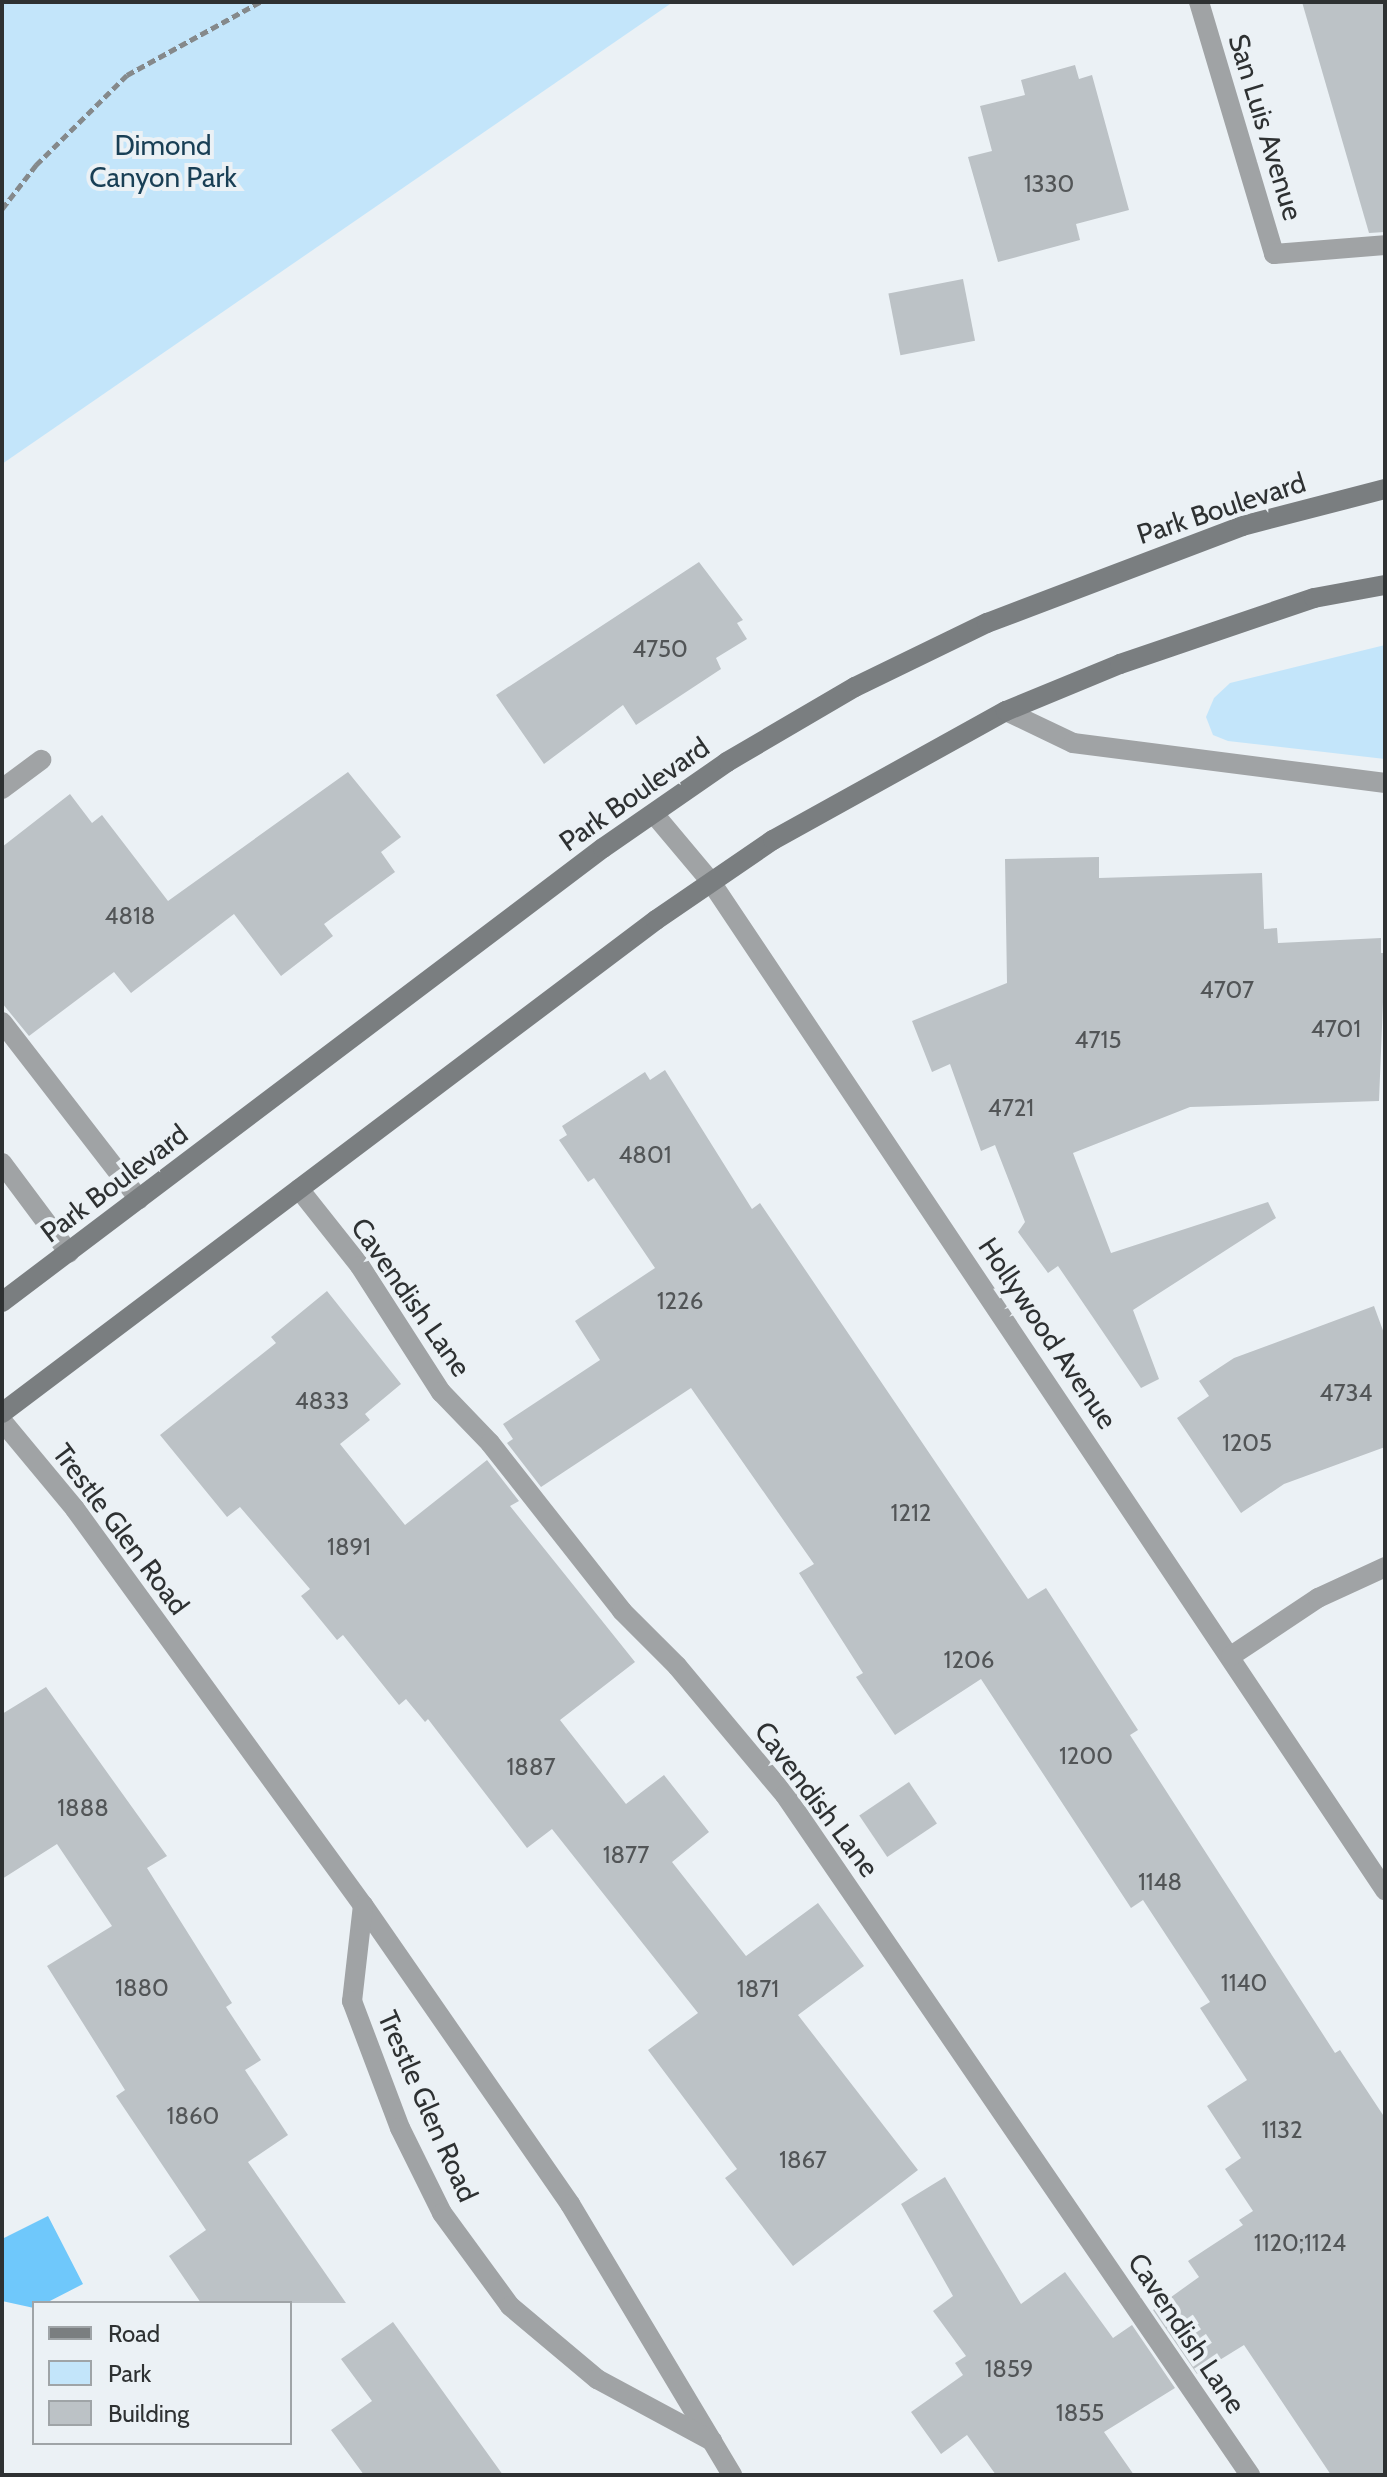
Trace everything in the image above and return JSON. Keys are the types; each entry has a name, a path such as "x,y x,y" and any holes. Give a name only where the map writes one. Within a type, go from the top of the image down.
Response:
{"main road":[{"name":"Park Boulevard","path":"2,1302 727,762 855,687 987,623 1242,526 1385,489"},
{"path":"2,1413 711,882 773,840 1006,711 1120,664 1314,598 1385,585"}],"street":[{"name":"San Luis Avenue","path":"1199,2 1274,254 1385,245"},
{"path":"1006,711 1073,743 1385,783"},
{"path":"2,789 41,760"},
{"name":"Hollywood Avenue","path":"654,814 711,882 1385,1890"},
{"path":"2,1022 139,1199"},
{"path":"2,1163 69,1253"},
{"name":"Cavendish Lane","path":"299,1189 360,1266 441,1392 490,1443 622,1611 677,1666 785,1795 1250,2475"},
{"name":"Trestle Glen Road","path":"2,1421 75,1509 363,1905 570,2204 732,2475"},
{"path":"1231,1656 1318,1598 1385,1567"},
{"name":"Trestle Glen Road","path":"363,1905 352,2001 400,2128 442,2213 510,2306 597,2379 712,2441"}],"path":[{"path":"2,209 36,165 127,75 260,2"}],"green space":[{"name":"Dimond Canyon Park","path":"2,2 673,2 2,464"},
{"path":"1385,645 1385,759 1228,741 1213,735 1206,717 1214,698 1230,683"}],"water":[{"path":"48,2216 83,2284 50,2301 32,2301 32,2308 2,2301 2,2239"}],"building":[{"path":"1302,2 1385,2 1385,232 1369,233"},
{"path":"1075,65 1079,79 1092,75 1129,210 1076,224 1080,240 998,262 968,157 992,151 980,106 1025,95 1021,80"},
{"path":"963,279 975,341 900,355 888,294"},
{"path":"699,562 743,620 737,623 747,639 716,658 721,669 636,725 623,705 544,764 496,695"},
{"path":"348,772 401,837 381,852 395,872 324,924 333,936 281,976 234,914 131,993 114,972 29,1036 2,1003 2,847 70,794 92,823 102,815 168,901"},
{"path":"1099,857 1099,878 1262,873 1264,929 1277,928 1278,943 1381,938 1381,953 1385,953 1379,1101 1190,1107 1073,1153 1111,1253 1268,1202 1276,1218 1133,1310 1159,1379 1141,1388 1058,1266 1048,1273 1018,1232 1025,1222 995,1145 981,1151 950,1064 932,1072 912,1021 1007,983 1005,859"},
{"path":"665,1070 752,1209 760,1203 1028,1599 1046,1588 1138,1730 1130,1735 1335,2053 1340,2050 1385,2118 1385,2475 1331,2475 1244,2345 1197,2374 1153,2310 1199,2277 1188,2261 1243,2225 1239,2220 1253,2211 1225,2169 1241,2158 1207,2106 1247,2080 1200,2008 1210,2002 1143,1900 1131,1908 981,1679 895,1735 856,1677 863,1673 799,1573 814,1564 691,1388 541,1487 507,1443 513,1439 503,1424 600,1360 575,1321 655,1268 594,1178 588,1182 559,1140 567,1135 562,1126 645,1072 650,1080"},
{"path":"327,1291 401,1384 365,1414 370,1420 340,1444 405,1525 487,1460 519,1501 510,1506 635,1662 560,1720 626,1804 664,1775 709,1832 672,1862 746,1956 818,1903 864,1966 798,2015 918,2170 793,2266 725,2178 737,2169 648,2050 698,2013 552,1829 527,1848 428,1719 425,1722 406,1699 399,1705 343,1635 337,1640 301,1596 310,1589 240,1507 227,1517 160,1435 276,1343 271,1337"},
{"path":"1374,1306 1385,1336 1385,1447 1284,1484 1241,1513 1177,1418 1209,1396 1199,1381 1234,1358"},
{"path":"46,1687 167,1856 147,1868 232,2003 226,2007 261,2060 245,2070 288,2135 248,2162 346,2303 200,2301 169,2256 206,2230 116,2096 125,2090 47,1966 112,1926 57,1844 2,1879 2,1714"},
{"path":"909,1782 937,1823 887,1857 859,1816"},
{"path":"945,2177 1021,2304 1065,2272 1113,2338 1132,2325 1175,2388 1104,2432 1134,2475 996,2475 967,2435 941,2454 911,2412 963,2375 955,2363 966,2356 933,2311 953,2296 901,2204"},
{"path":"393,2322 503,2475 364,2475 331,2430 372,2401 341,2359"}]}
